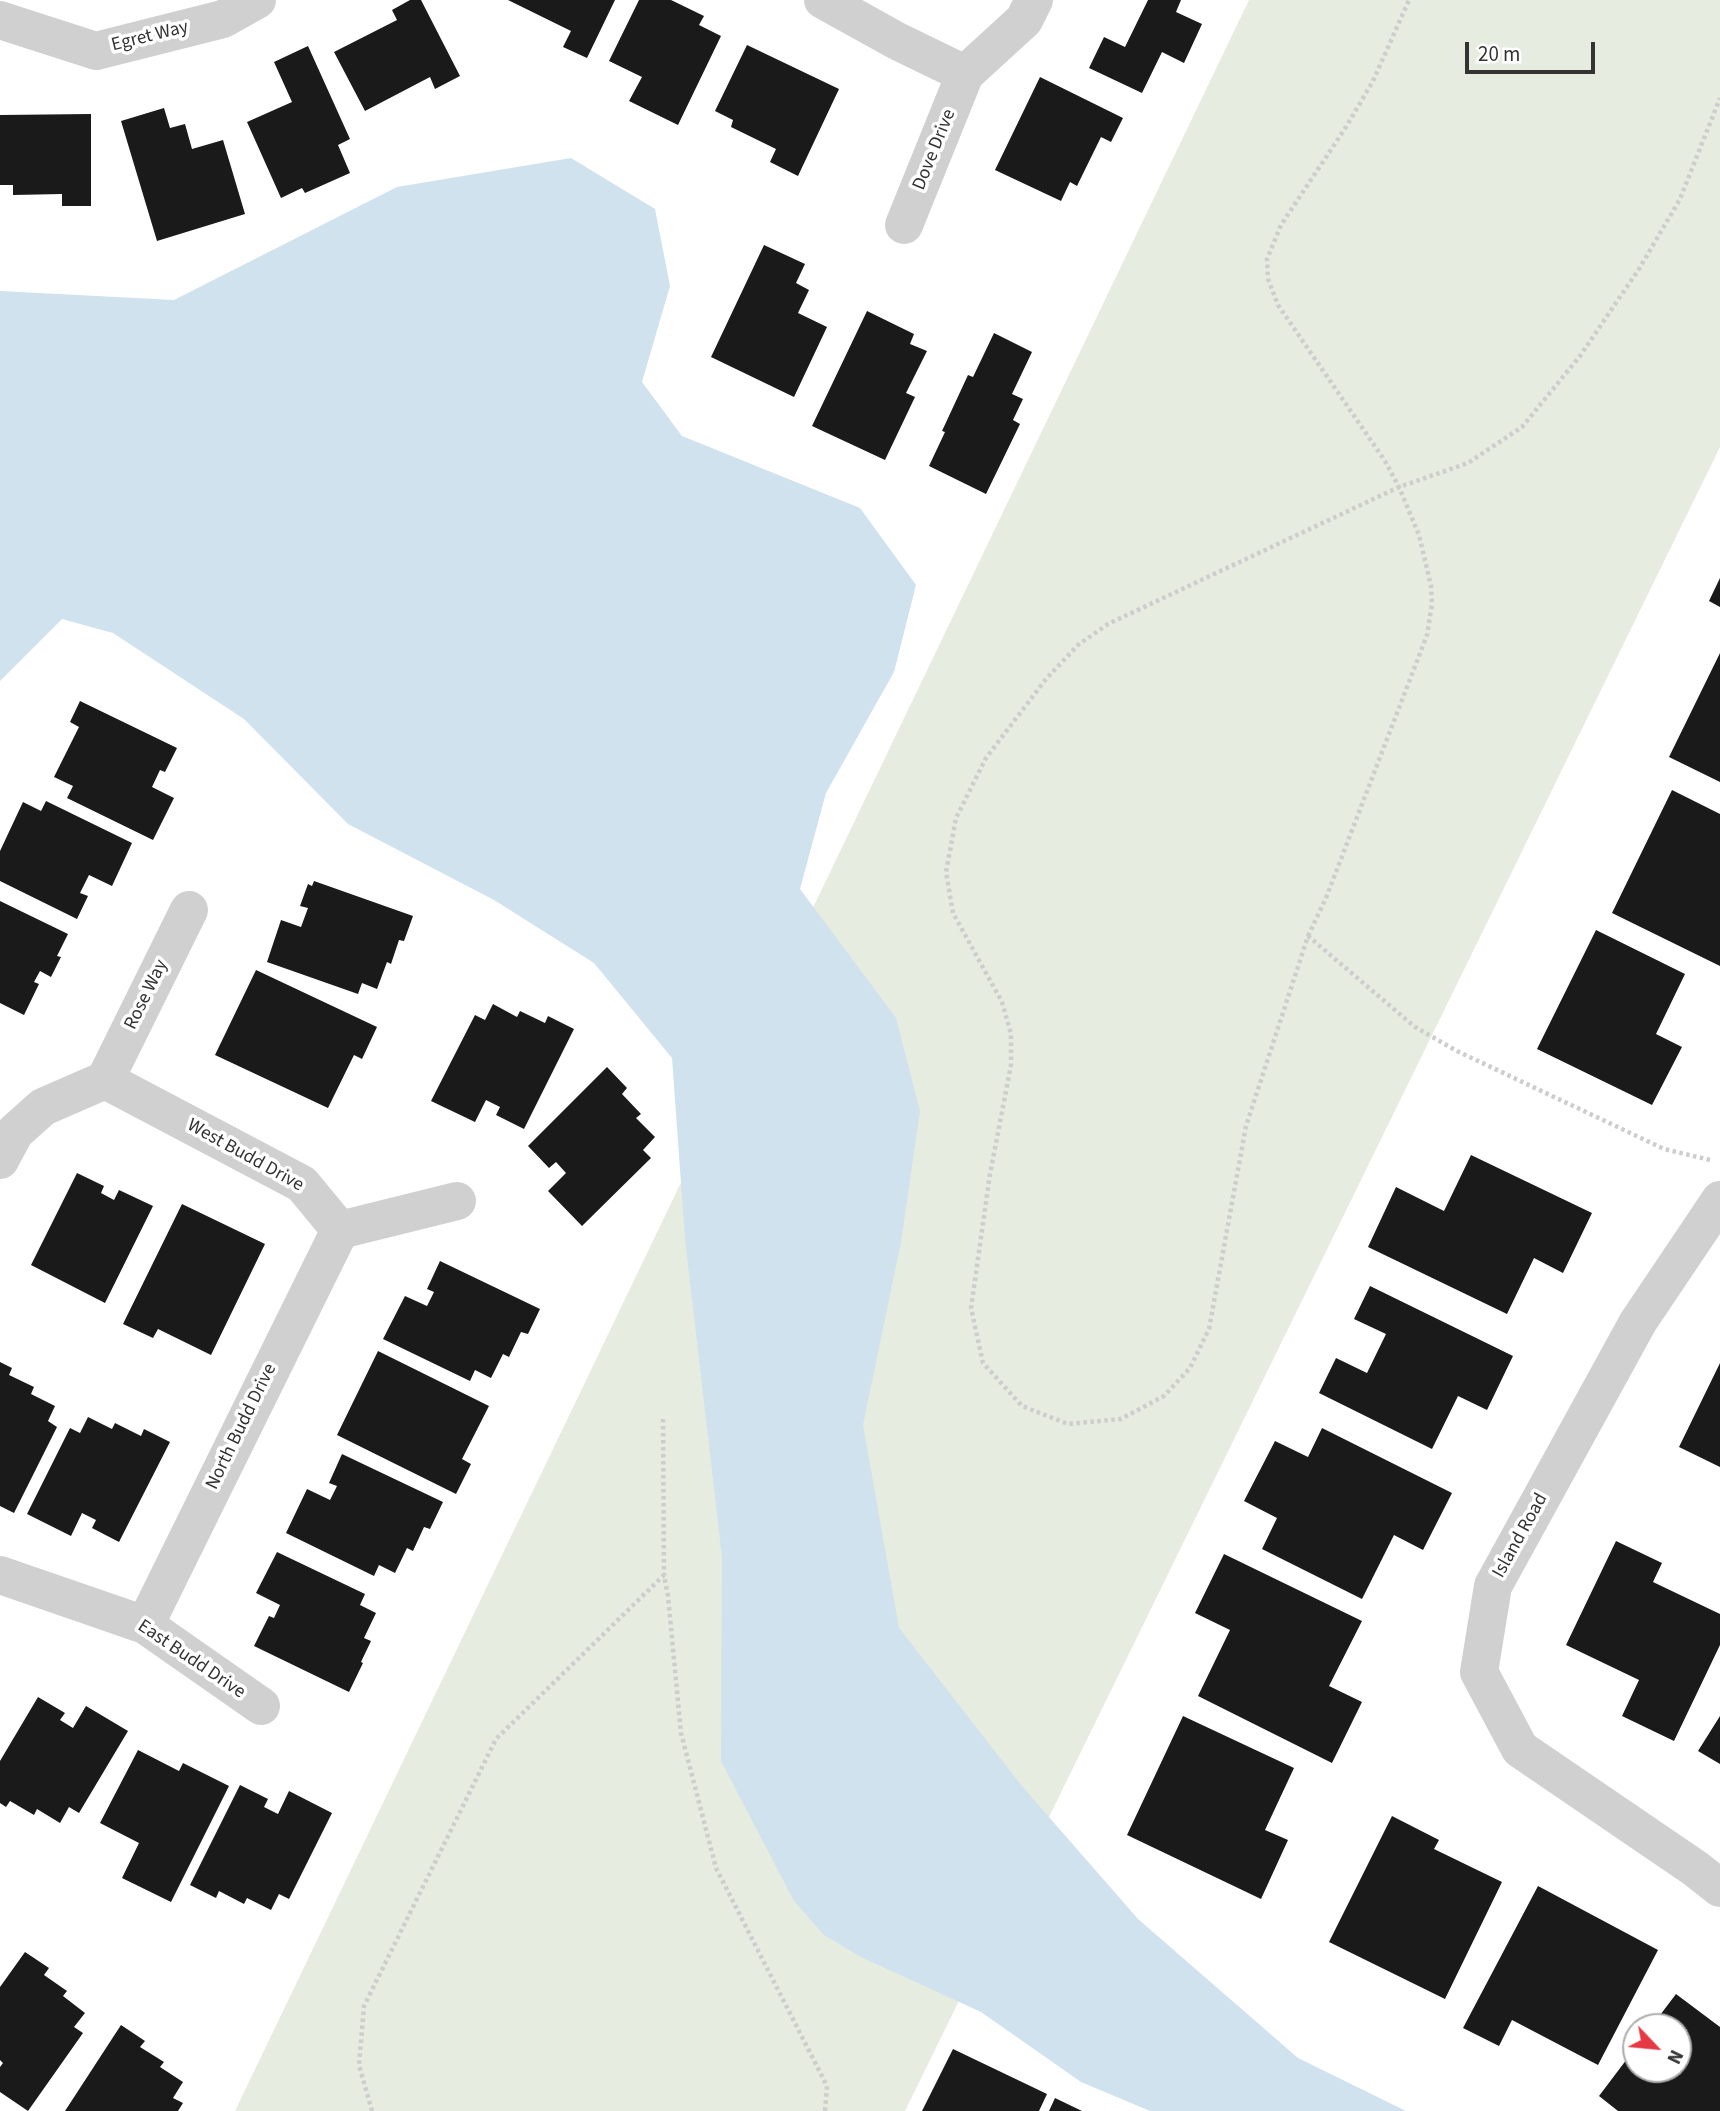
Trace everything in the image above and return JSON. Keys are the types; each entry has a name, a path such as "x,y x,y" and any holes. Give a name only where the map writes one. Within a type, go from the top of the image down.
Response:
{"street":[{"name":"Egret Way","path":"0,20 96,51 223,19 257,0"},
{"path":"823,0 897,41 965,74 1024,20 1034,0"},
{"name":"Dove Drive","path":"904,225 965,74"},
{"name":"Rose Way","path":"104,1080 189,910"},
{"path":"0,1160 15,1132 43,1107 104,1080"},
{"name":"West Budd Drive","path":"104,1080 302,1184 340,1230"},
{"name":"Island Road","path":"1720,1200 1638,1322 1493,1586 1479,1672 1521,1749 1720,1888"},
{"path":"340,1230 457,1201"},
{"name":"North Budd Drive","path":"145,1625 340,1230"},
{"name":"East Budd Drive","path":"0,1576 145,1625 261,1706"}],"path":[{"path":"1409,0 1373,81 1281,225 1267,259 1268,279 1278,305 1385,461 1399,487 1419,535 1431,586 1432,604 1427,635 1326,898 1308,936 1246,1126 1209,1329 1189,1368 1164,1396 1121,1419 1068,1424 1021,1406 983,1363 971,1308 990,1174 1011,1065 1011,1034 1002,1002 953,913 946,872 956,818 986,758 1046,679 1078,645 1108,624 1399,487 1468,463 1522,428 1580,356 1639,269 1680,199 1720,98"},
{"path":"1308,936 1415,1027 1457,1051 1664,1149 1711,1160"},
{"path":"663,1419 664,1575 681,1733 716,1868 827,2086 825,2111"},
{"path":"372,2111 359,2065 364,2006 496,1739 664,1575"}],"shaded area":[{"path":"1249,0 1720,0 1720,447 905,2111 235,2111"}],"water":[{"path":"571,158 655,209 670,286 642,382 682,436 860,508 916,585 894,672 826,793 800,889 896,1018 920,1111 901,1242 863,1425 899,1628 1021,1785 1138,1919 1298,2058 1406,2111 1150,2111 1081,2082 981,2012 861,1957 824,1935 794,1901 721,1761 722,1557 685,1239 672,1058 594,963 494,900 348,824 244,719 113,633 62,619 0,681 0,291 174,300 397,187"}],"building":[{"path":"410,0 421,0 460,76 435,89 430,77 365,111 334,52 397,20 392,10"},
{"path":"508,0 615,0 587,58 563,47 571,31"},
{"path":"639,0 671,0 704,16 699,25 721,36 678,125 629,101 642,77 609,61"},
{"path":"1148,0 1181,0 1176,12 1202,24 1184,63 1162,52 1142,93 1089,68 1104,37 1125,47"},
{"path":"747,45 839,89 798,176 770,162 776,149 731,127 733,120 715,111"},
{"path":"308,46 350,139 338,145 350,173 305,193 302,188 281,198 247,122 292,102 274,62"},
{"path":"1040,77 1123,118 1111,142 1101,137 1077,186 1070,182 1061,201 995,170"},
{"path":"164,108 170,128 185,124 192,149 223,140 245,214 157,241 121,121"},
{"path":"91,114 91,206 62,206 62,194 13,195 13,185 0,185 0,115"},
{"path":"764,245 805,264 796,283 809,290 798,313 827,327 794,397 711,357"},
{"path":"867,311 914,334 910,344 927,351 906,393 915,397 885,460 812,426"},
{"path":"994,333 1032,352 1012,394 1023,399 1013,420 1020,424 986,494 929,466 968,375 973,377"},
{"path":"1720,578 1720,607 1709,601"},
{"path":"1720,653 1720,782 1669,757"},
{"path":"80,701 177,748 165,772 160,770 152,787 174,798 153,840 67,798 73,786 54,777 79,727 70,722"},
{"path":"1672,790 1720,814 1720,966 1612,913"},
{"path":"46,801 132,843 112,886 89,875 80,893 88,896 77,919 0,881 0,851 23,802 41,811"},
{"path":"314,881 413,916 404,941 399,940 391,964 387,962 377,989 362,983 358,994 267,962 281,920 301,927 308,908 300,906 308,884 312,886"},
{"path":"0,901 68,934 57,956 61,957 51,977 40,971 34,982 39,984 24,1015 0,1003"},
{"path":"1596,930 1685,974 1656,1034 1682,1047 1652,1105 1537,1049"},
{"path":"256,970 377,1027 362,1059 354,1055 328,1108 215,1055"},
{"path":"493,1004 517,1017 520,1011 545,1023 548,1016 574,1029 524,1129 496,1115 500,1107 486,1100 475,1122 431,1101 475,1015 485,1020"},
{"path":"607,1067 627,1088 622,1094 641,1114 636,1118 655,1137 643,1150 651,1158 582,1226 548,1191 566,1173 556,1162 549,1168 528,1146"},
{"path":"1471,1155 1592,1213 1563,1273 1534,1258 1507,1314 1368,1247 1396,1187 1444,1211"},
{"path":"77,1173 104,1186 101,1193 114,1200 119,1190 153,1206 105,1303 31,1265"},
{"path":"182,1204 265,1244 211,1355 158,1329 153,1338 123,1324"},
{"path":"440,1261 540,1309 528,1334 521,1332 509,1357 503,1354 491,1378 475,1370 470,1381 383,1339 405,1296 427,1306 434,1292 427,1289"},
{"path":"1370,1286 1513,1356 1487,1410 1458,1396 1432,1449 1319,1393 1336,1358 1367,1373 1386,1334 1354,1319"},
{"path":"378,1351 489,1406 462,1459 471,1464 456,1494 337,1435"},
{"path":"0,1362 12,1368 9,1375 34,1387 31,1394 55,1406 48,1421 57,1427 14,1513 0,1506"},
{"path":"1720,1363 1720,1467 1679,1447"},
{"path":"88,1417 112,1429 115,1423 141,1436 144,1429 170,1442 119,1542 92,1528 96,1520 82,1513 71,1536 27,1514 70,1428 80,1433"},
{"path":"1322,1428 1452,1493 1423,1550 1394,1535 1362,1599 1262,1549 1277,1518 1244,1501 1275,1441 1308,1457"},
{"path":"342,1454 443,1502 430,1529 424,1527 413,1551 407,1548 395,1573 379,1565 374,1576 286,1533 307,1489 330,1500 337,1486 329,1483"},
{"path":"1616,1541 1662,1563 1653,1582 1720,1614 1720,1645 1674,1741 1622,1716 1639,1680 1566,1645"},
{"path":"277,1552 365,1594 360,1605 376,1613 364,1638 371,1641 349,1692 254,1646 269,1616 274,1618 280,1605 256,1593"},
{"path":"1224,1554 1362,1621 1329,1686 1362,1702 1332,1763 1198,1696 1230,1630 1195,1613"},
{"path":"38,1697 65,1713 60,1720 73,1728 86,1706 128,1731 79,1813 69,1807 60,1823 37,1809 34,1815 10,1801 6,1807 0,1803 0,1761"},
{"path":"1183,1716 1294,1768 1265,1830 1288,1840 1261,1899 1127,1835"},
{"path":"1720,1716 1720,1764 1698,1751"},
{"path":"138,1750 179,1771 183,1763 229,1786 171,1902 122,1878 139,1843 100,1823"},
{"path":"240,1785 268,1799 264,1807 278,1814 289,1791 332,1813 289,1899 279,1894 271,1910 247,1898 244,1904 219,1891 216,1898 190,1885"},
{"path":"1392,1816 1439,1840 1434,1849 1502,1882 1445,1999 1329,1942"},
{"path":"1538,1886 1658,1950 1625,2013 1622,2013 1622,2019 1598,2065 1512,2020 1499,2046 1463,2028"},
{"path":"25,1952 49,1968 44,1975 67,1991 63,1996 85,2013 74,2027 83,2033 28,2111 0,2092 0,2067 3,2063 0,2060 0,1987"},
{"path":"1676,1994 1720,2027 1720,2111 1618,2111 1599,2096 1622,2066 1622,2083 1692,2083 1692,2013 1662,2013"},
{"path":"121,2025 145,2041 140,2047 164,2062 160,2067 183,2082 173,2098 183,2103 178,2111 65,2111"},
{"path":"953,2049 1047,2094 1039,2111 922,2111"},
{"path":"1055,2098 1082,2111 1049,2111"}]}
